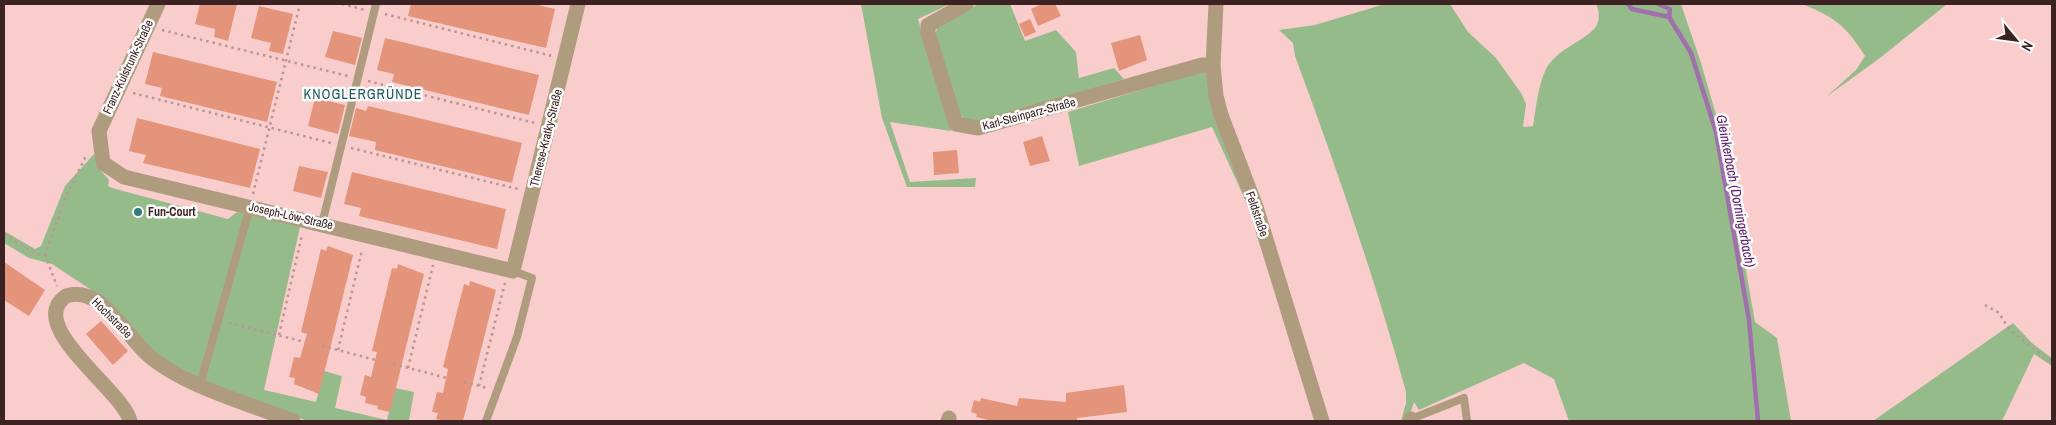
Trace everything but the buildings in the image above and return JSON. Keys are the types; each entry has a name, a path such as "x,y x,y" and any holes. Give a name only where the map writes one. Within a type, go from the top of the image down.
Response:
{"street":[{"name":"Franz-Kulstrunk-Straße","path":"99,131 158,4"},
{"name":"Therese-Kratky-Straße","path":"510,271 566,59 578,4"},
{"name":"Karl-Steinparz-Straße","path":"966,4 928,25 928,33 956,124 978,128 1202,65 1213,65"},
{"name":"Feldstraße","path":"1216,4 1213,65 1216,96 1221,115 1256,207 1322,421"},
{"name":"Joseph-Löw-Straße","path":"99,131 104,163 124,177 366,234 510,271"},
{"name":"Hochstraße","path":"62,299 80,293 96,299 147,354 167,370 200,385 293,421"},
{"path":"62,299 55,316 61,333 80,358 116,395 125,408 130,421"}],"lane":[{"path":"322,224 375,8"},
{"path":"200,385 250,207"},
{"path":"486,421 517,337 532,278 510,271"},
{"path":"1411,420 1464,398 1467,421"}],"path":[{"path":"250,207 300,4"},
{"path":"342,4 375,8 566,59"},
{"path":"117,90 531,193"},
{"path":"62,299 45,255 67,194 99,131"},
{"path":"279,336 305,220"},
{"path":"338,350 366,234"},
{"path":"4,235 36,254 45,255"},
{"path":"408,368 437,252"},
{"path":"479,386 510,271"},
{"path":"1985,305 1999,314 2009,329 2052,363"},
{"path":"219,320 305,342"},
{"path":"322,346 376,360"},
{"path":"393,364 447,378"},
{"path":"464,382 487,388 483,404 492,407"}],"green space":[{"path":"861,4 950,4 918,19 951,131 890,122 910,182 976,178 975,187 907,187 882,118"},
{"path":"979,4 1010,4 1025,41 1056,30 1076,52 1079,78 1114,68 1124,79 986,121 974,121 964,118 958,113 935,35 939,22"},
{"path":"1385,4 1450,4 1468,32 1496,58 1521,93 1526,104 1523,127 1533,126 1541,83 1546,69 1551,62 1556,56 1588,34 1596,26 1599,17 1596,4 1681,4 1701,63 1732,170 1737,219 1755,322 1777,338 1791,421 1569,421 1554,379 1524,363 1419,410 1414,402 1408,421 1401,421 1406,403 1406,392 1368,265 1295,56 1293,43 1279,30 1315,25"},
{"path":"1802,4 1947,4 1880,58 1826,97 1856,70 1865,56 1852,37 1839,24"},
{"path":"1207,70 1249,208 1212,127 1079,166 1068,112"},
{"path":"94,154 96,165 109,180 108,186 112,188 228,219 237,212 300,227 264,390 316,402 324,371 342,376 335,408 387,420 395,388 414,392 409,421 307,421 193,376 175,368 151,349 105,299 52,264 29,258 4,243 4,231 35,249 41,246 65,186"},
{"path":"2013,323 2033,344 2052,358 2052,366 2034,354 2002,421 1873,421"}],"waterway":[{"name":"Gleinkerbach (Dorningerbach)","path":"1628,4 1632,9 1669,17 1691,53 1716,132 1749,320 1758,421"},
{"path":"1658,4 1670,9 1669,17"}],"place":[{"name":"Fun-Court","path":"138,212"}],"district":[{"name":"KNOGLERGRÜNDE","path":"363,94"}]}
